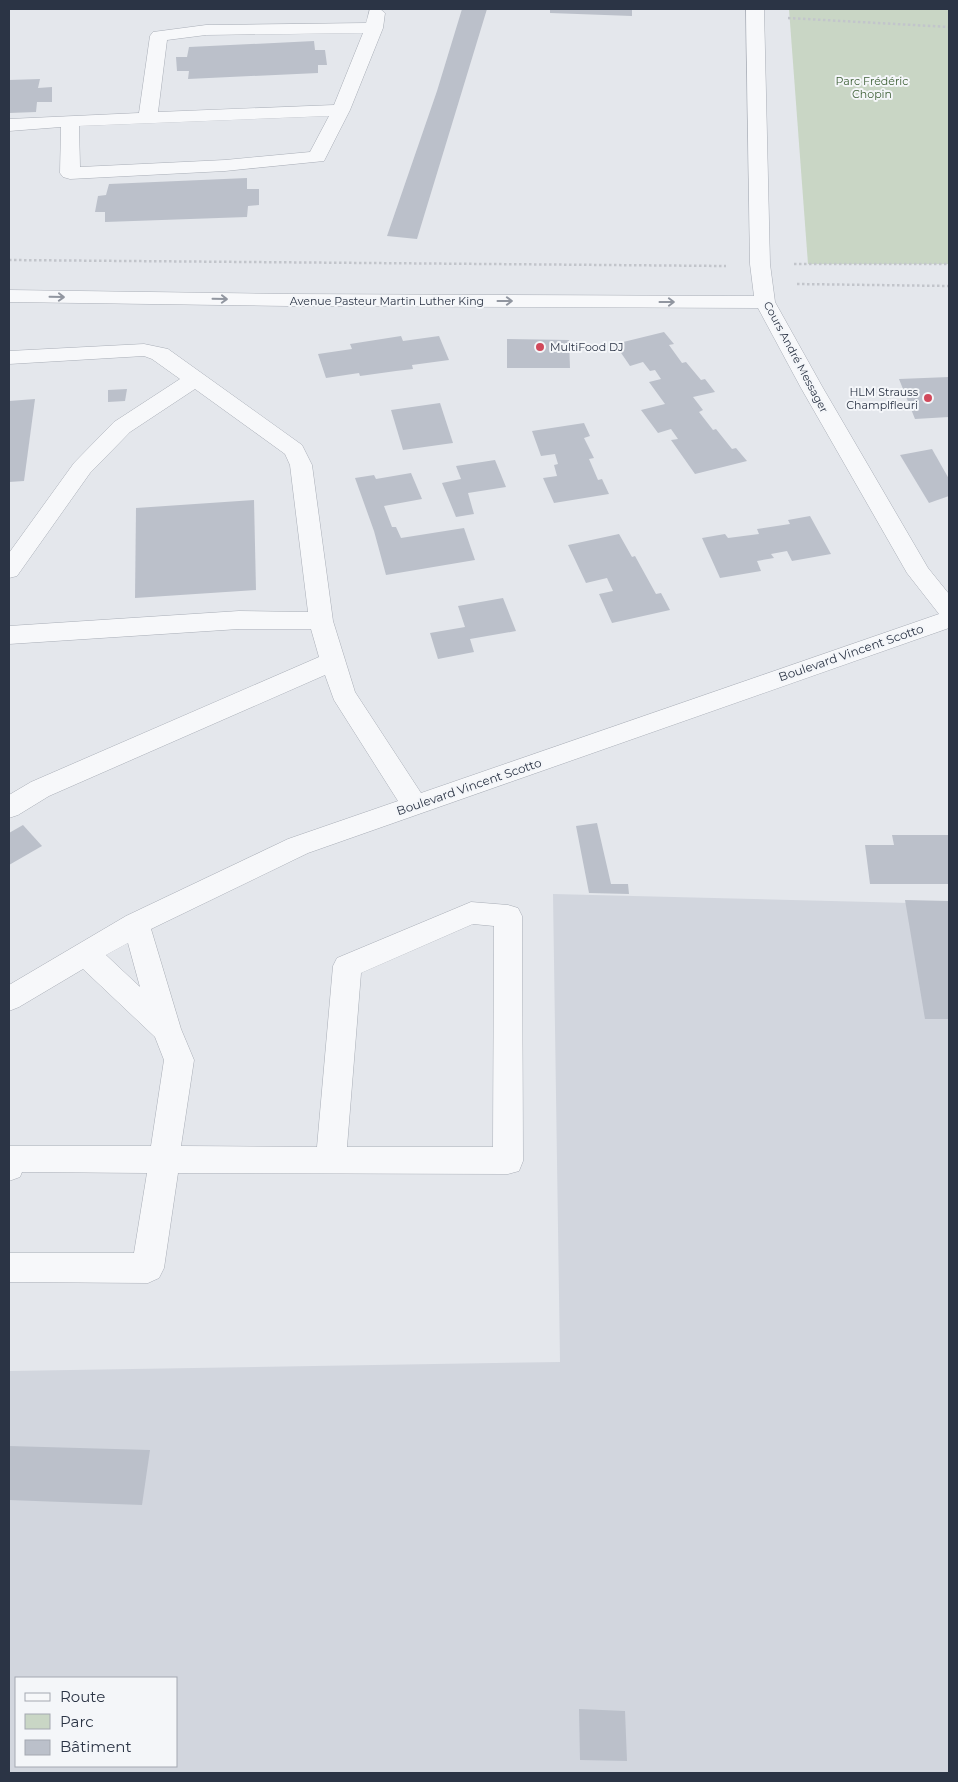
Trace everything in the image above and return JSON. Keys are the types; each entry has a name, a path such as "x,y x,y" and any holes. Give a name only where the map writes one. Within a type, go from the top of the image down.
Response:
{"street":[{"path":"70,121 70,173 200,168 317,157 341,110 374,28 376,9"},
{"name":"Cours André Messager","path":"755,13 760,264 765,302 812,388 919,573 949,610"},
{"path":"148,118 159,36 206,30 374,28"},
{"path":"9,125 341,110"},
{"name":"Avenue Pasteur Martin Luther King","path":"9,296 289,300 765,302"},
{"path":"9,357 144,350 160,354 294,450 301,465 321,621 343,694 415,805"},
{"path":"9,570 82,468 122,427 195,379"},
{"name":"Boulevard Vincent Scotto","path":"9,999 136,924 298,846 949,619"},
{"path":"9,635 239,620 321,621"},
{"path":"9,808 40,789 333,661"},
{"path":"9,1168 10,1160 508,1162 508,916 471,913 347,966 331,1161"},
{"path":"9,1268 148,1268 180,1060 167,1030 136,924"},
{"path":"86,954 167,1030"}],"path":[{"path":"755,13 949,27"},
{"path":"9,260 170,260 702,267 760,264 949,264"}],"shaded area":[{"path":"553,894 949,904 949,1773 9,1773 9,1371 560,1362"}],"green space":[{"name":"Parc Frédéric Chopin","path":"789,9 949,9 949,264 808,264"}],"building":[{"path":"462,9 487,9 417,239 387,236 437,91"},
{"path":"550,9 632,9 632,16 550,13"},
{"path":"314,41 315,50 325,50 327,65 318,65 318,73 188,79 189,71 177,71 176,57 187,57 189,47"},
{"path":"40,79 38,88 52,87 52,102 37,102 36,112 9,113 9,80"},
{"path":"247,178 247,189 259,189 259,205 248,206 247,217 105,222 105,212 95,212 98,196 106,195 109,184"},
{"path":"664,332 674,344 669,345 682,363 686,362 701,380 705,379 715,392 693,397 703,410 699,412 713,430 716,429 732,449 736,448 747,461 695,474 671,440 678,439 671,429 658,433 641,410 665,404 649,382 661,379 655,370 650,371 643,362 630,366 615,344"},
{"path":"401,336 403,341 439,336 449,360 412,365 413,369 360,376 359,373 326,378 318,354 352,349 350,344"},
{"path":"507,339 569,340 570,368 507,368"},
{"name":"HLM Strauss Champlfleuri","path":"949,377 949,417 915,419 899,379"},
{"path":"127,389 125,401 108,402 108,390"},
{"path":"35,399 24,481 9,482 9,401"},
{"path":"440,403 453,443 403,450 391,410"},
{"path":"584,423 590,436 584,438 594,458 589,459 598,480 602,479 609,494 554,503 543,478 557,476 554,465 558,464 555,454 541,456 532,431"},
{"path":"932,449 949,479 949,496 929,503 900,455"},
{"path":"495,460 506,487 468,493 474,514 456,517 442,483 461,479 456,466"},
{"path":"411,473 422,499 384,506 392,527 396,527 401,538 464,528 475,560 386,575 374,531 355,478 374,475 376,479"},
{"path":"254,500 256,590 135,598 136,508"},
{"path":"810,516 831,554 792,561 787,551 771,554 774,558 757,561 761,571 720,578 702,538 725,534 728,538 759,534 757,529 790,524 788,520"},
{"path":"619,534 632,557 635,556 656,594 661,593 670,610 612,623 599,594 613,591 607,578 586,583 568,545"},
{"path":"503,598 516,631 470,639 474,652 438,659 430,633 465,627 458,606"},
{"path":"597,823 611,884 628,884 629,894 589,893 576,826"},
{"path":"23,825 42,846 9,865 9,833"},
{"path":"892,835 949,835 949,884 870,884 865,845 894,845"},
{"path":"905,900 949,901 949,1019 925,1019"},
{"path":"9,1446 150,1450 142,1505 9,1500"},
{"path":"579,1709 625,1711 627,1761 580,1760"}],"place":[{"name":"MultiFood DJ","path":"540,347"},
{"name":"HLM Strauss Champlfleuri","path":"928,398"}]}
